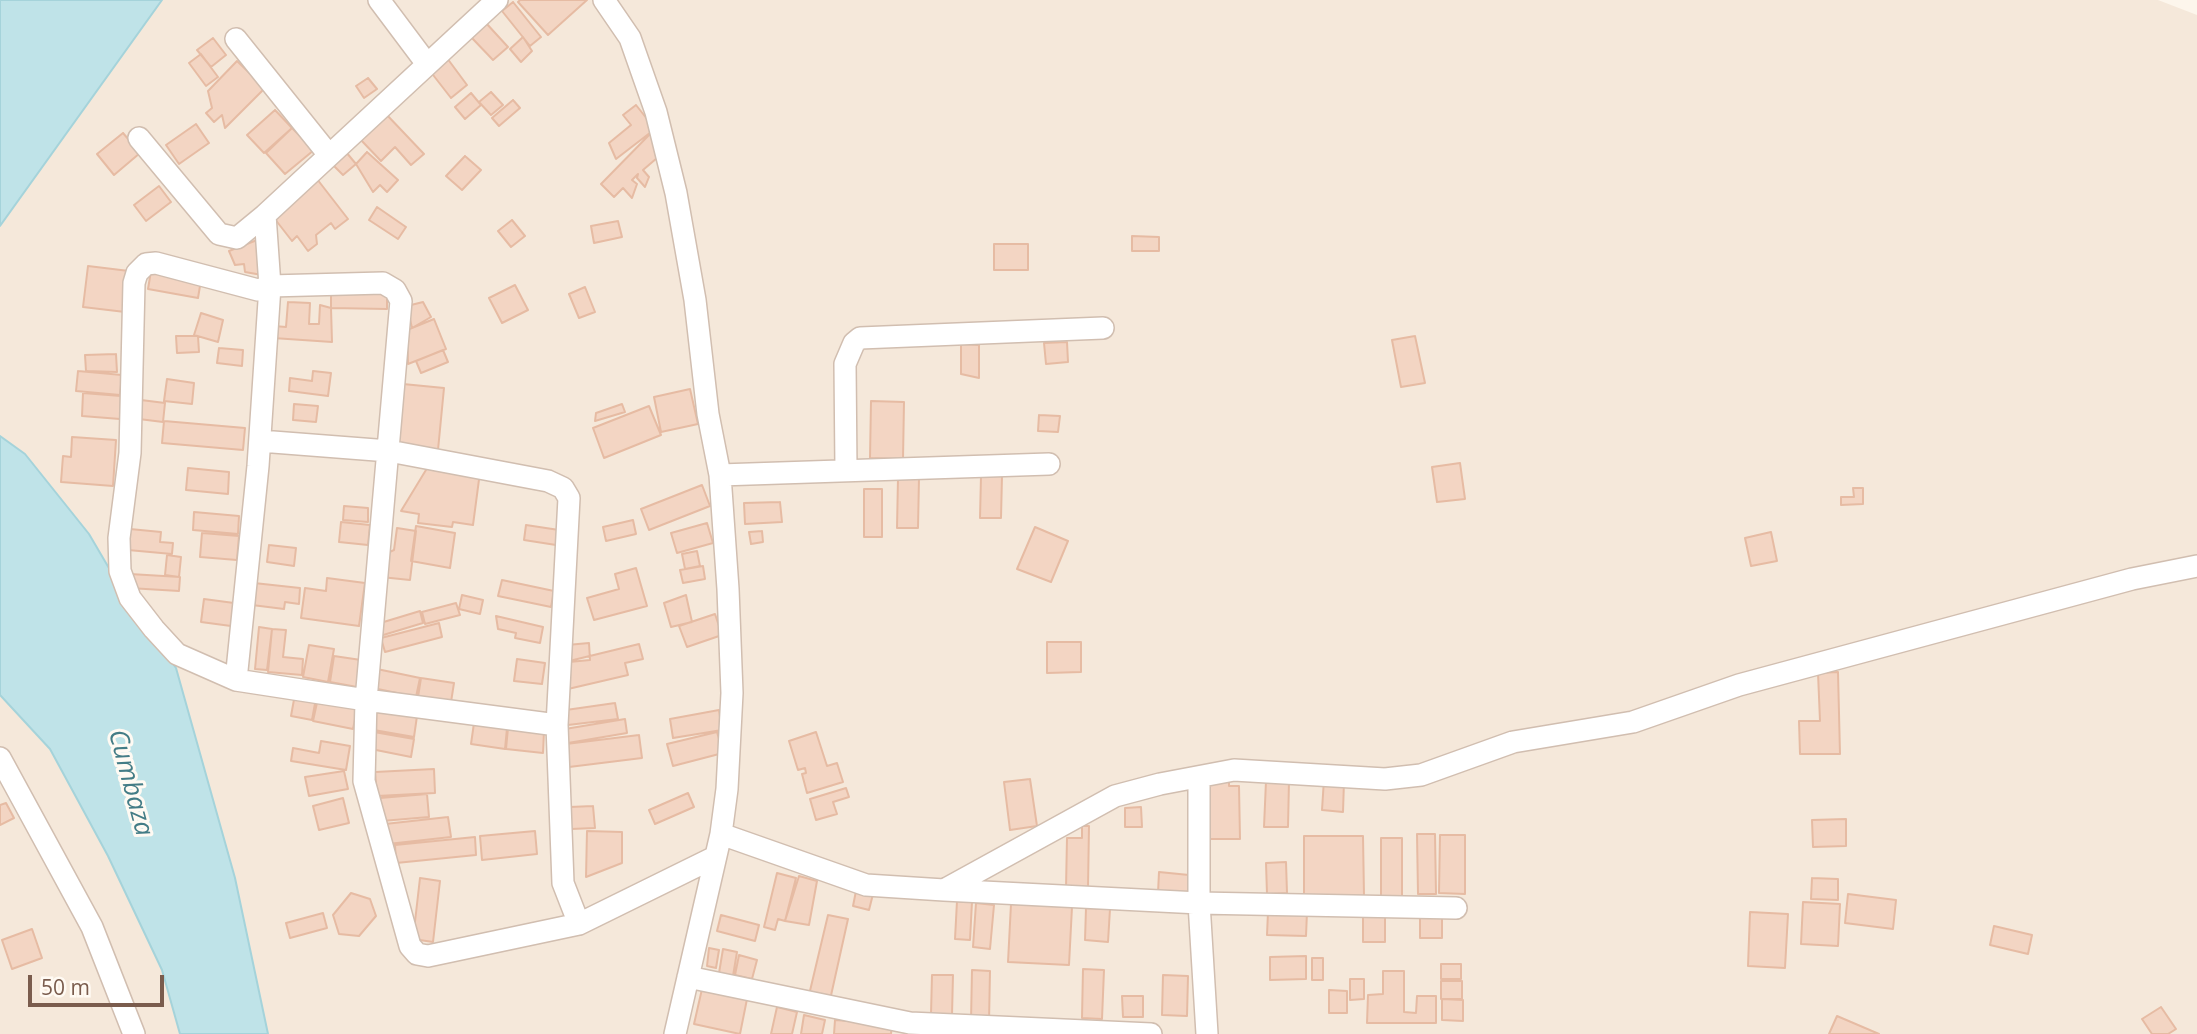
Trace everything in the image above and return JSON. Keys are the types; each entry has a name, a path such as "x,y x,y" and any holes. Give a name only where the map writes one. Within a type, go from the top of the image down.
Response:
{"street":[{"path":"379,0 427,64"},
{"path":"139,138 219,233 237,238 497,0"},
{"path":"604,0 630,38 656,113 666,152 695,300 708,414 720,474 732,694 727,789 720,834 675,1034"},
{"path":"236,38 329,155"},
{"path":"236,680 260,441 270,286 265,215"},
{"path":"557,725 366,700 236,680 177,654 130,598 120,571 118,538 130,453 134,283 137,273 146,264 156,263 246,289 258,290 270,286 383,283 395,290 401,301 366,700 364,781 410,946 417,954 428,956 579,924 713,858"},
{"path":"846,470 845,364 854,344 860,338 1103,328"},
{"path":"260,441 389,451 557,483 569,498 557,725 563,883 579,924"},
{"path":"720,474 1049,464"},
{"path":"944,890 1115,796 1234,770 1385,779 1421,775 1513,742 1633,722 1739,684 2132,579 2197,566"},
{"path":"0,758 92,927 134,1034"},
{"path":"1199,777 1199,903 1207,1034"},
{"path":"720,834 866,885 1199,903 1455,908"},
{"path":"688,977 910,1023 1151,1034"}],"shaded area":[{"path":"0,0 2158,0 2197,15 2197,1034 0,1034"}],"water":[{"path":"0,0 162,0 0,226"},
{"name":"Cumbaza","path":"0,436 25,454 89,534 130,604 176,668 235,878 268,1034 180,1034 162,970 108,856 50,749 0,695"}],"building":[{"path":"587,0 548,35 518,2"},
{"path":"513,2 541,37 530,46 502,11"},
{"path":"486,23 508,47 493,60 471,37"},
{"path":"523,37 532,51 521,62 510,49"},
{"path":"213,38 226,55 211,67 197,50"},
{"path":"201,54 218,77 206,86 189,63"},
{"path":"447,58 467,85 451,98 430,71"},
{"path":"237,61 265,88 225,128 222,115 214,122 206,113 212,108 208,91"},
{"path":"368,78 377,89 364,98 356,86"},
{"path":"491,92 503,105 491,115 479,102"},
{"path":"471,93 481,105 465,119 455,107"},
{"path":"513,100 520,108 499,126 492,118"},
{"path":"636,105 655,129 616,159 609,143 631,125 623,115"},
{"path":"275,110 292,128 264,153 247,135"},
{"path":"386,114 424,154 411,165 395,147 381,161 360,139"},
{"path":"196,124 209,143 179,164 166,145"},
{"path":"292,128 314,150 285,174 266,153"},
{"path":"123,133 140,153 114,175 97,154"},
{"path":"651,133 657,158 643,170 649,177 645,187 637,178 638,174 632,180 637,184 632,198 623,188 614,197 601,184"},
{"path":"346,152 356,164 343,175 332,164"},
{"path":"367,152 398,180 387,192 380,185 373,192 356,164"},
{"path":"465,156 481,170 462,190 446,176"},
{"path":"317,179 348,219 335,229 331,223 316,235 317,244 308,251 297,236 292,241 271,214"},
{"path":"159,186 171,202 146,221 134,205"},
{"path":"377,207 406,227 398,239 369,220"},
{"path":"512,220 525,236 511,247 498,231"},
{"path":"618,221 622,237 594,243 591,226"},
{"path":"1132,236 1159,237 1159,251 1132,251"},
{"path":"257,240 262,275 245,272 244,264 235,265 229,251"},
{"path":"994,244 1028,244 1028,270 994,270"},
{"path":"88,266 129,271 125,312 83,307"},
{"path":"151,271 201,280 198,298 148,289"},
{"path":"515,285 528,310 502,323 489,298"},
{"path":"331,286 387,286 387,309 331,308"},
{"path":"585,287 595,312 579,318 569,294"},
{"path":"288,302 310,303 309,324 319,324 320,305 331,308 332,342 273,338 274,326 286,327"},
{"path":"423,302 431,317 412,328 407,306"},
{"path":"201,313 223,320 218,342 194,335"},
{"path":"434,319 446,349 408,364 407,330"},
{"path":"176,336 198,336 199,352 177,353"},
{"path":"1415,336 1425,383 1401,387 1392,340"},
{"path":"1067,342 1068,362 1046,364 1044,343"},
{"path":"961,344 979,345 979,378 961,374"},
{"path":"219,348 243,350 242,366 217,363"},
{"path":"443,350 448,362 421,373 416,361"},
{"path":"116,354 117,372 86,371 85,355"},
{"path":"78,371 122,375 120,395 76,391"},
{"path":"313,371 331,373 328,396 289,391 290,378 312,381"},
{"path":"167,379 194,383 192,404 164,401"},
{"path":"403,384 444,388 438,450 397,446"},
{"path":"690,389 698,424 661,432 654,397"},
{"path":"83,393 121,396 120,419 82,416"},
{"path":"141,400 165,403 163,422 139,419"},
{"path":"871,401 904,402 903,459 870,458"},
{"path":"294,404 318,406 316,422 293,420"},
{"path":"622,404 625,412 595,421 596,413"},
{"path":"649,406 661,435 604,458 593,428"},
{"path":"1039,415 1060,416 1058,432 1038,431"},
{"path":"164,421 245,428 243,450 162,443"},
{"path":"72,437 116,440 113,486 61,482 63,456 71,457"},
{"path":"1460,463 1465,499 1437,502 1432,467"},
{"path":"429,465 480,472 473,525 453,522 452,527 418,523 419,514 401,511"},
{"path":"188,468 229,472 228,494 186,490"},
{"path":"981,476 1002,476 1001,518 980,518"},
{"path":"898,478 919,478 918,528 897,528"},
{"path":"702,485 710,506 649,530 641,509"},
{"path":"1853,488 1863,488 1863,504 1841,505 1841,497 1854,497"},
{"path":"864,489 882,489 882,537 864,537"},
{"path":"780,502 782,522 745,524 744,503"},
{"path":"344,506 368,508 368,522 343,520"},
{"path":"194,512 239,516 238,534 193,530"},
{"path":"633,520 636,534 606,541 603,527"},
{"path":"341,522 370,525 368,545 339,542"},
{"path":"707,523 713,543 677,553 671,533"},
{"path":"526,525 559,530 556,545 524,540"},
{"path":"416,526 455,533 450,568 411,561"},
{"path":"1035,527 1068,541 1051,582 1017,569"},
{"path":"397,528 416,531 410,580 381,577 383,555 394,550"},
{"path":"130,529 161,532 160,542 173,543 172,554 128,550"},
{"path":"762,531 763,542 751,544 749,532"},
{"path":"1771,532 1777,561 1751,566 1745,538"},
{"path":"202,533 239,536 237,560 200,557"},
{"path":"269,545 296,548 294,566 267,562"},
{"path":"697,551 700,566 685,569 682,554"},
{"path":"167,555 181,557 179,577 165,575"},
{"path":"703,566 705,579 683,583 680,570"},
{"path":"636,568 647,606 594,620 587,598 619,589 615,574"},
{"path":"130,574 180,577 179,591 129,588"},
{"path":"327,578 365,583 359,626 301,618 305,588 326,591"},
{"path":"502,580 554,591 551,607 498,596"},
{"path":"254,583 300,588 299,604 285,602 284,609 252,605"},
{"path":"462,595 483,600 480,614 459,609"},
{"path":"686,595 692,622 671,627 664,603"},
{"path":"204,599 234,603 231,626 201,622"},
{"path":"456,603 460,615 425,624 422,612"},
{"path":"420,611 423,623 380,636 377,624"},
{"path":"715,614 722,635 687,647 679,626"},
{"path":"496,616 543,627 540,643 515,638 516,633 498,629"},
{"path":"439,623 442,637 385,652 381,638"},
{"path":"259,627 272,629 267,670 255,669"},
{"path":"272,629 286,630 283,657 303,659 302,675 268,672"},
{"path":"1047,642 1081,642 1081,672 1047,673"},
{"path":"589,643 590,660 569,662 567,645"},
{"path":"639,644 643,659 625,663 628,675 568,689 561,663"},
{"path":"309,645 334,649 328,682 303,677"},
{"path":"334,656 361,660 357,687 330,682"},
{"path":"517,659 545,663 542,684 514,681"},
{"path":"377,669 420,678 416,697 373,688"},
{"path":"1838,672 1840,754 1800,754 1799,721 1820,721 1818,673"},
{"path":"421,678 454,683 451,702 418,697"},
{"path":"295,694 316,698 312,720 291,716"},
{"path":"318,698 358,705 353,729 313,721"},
{"path":"615,703 618,719 568,725 566,710"},
{"path":"372,708 417,716 414,737 368,729"},
{"path":"719,710 722,730 673,738 670,719"},
{"path":"625,719 627,733 568,743 565,729"},
{"path":"474,723 507,728 505,749 471,744"},
{"path":"508,728 544,731 543,753 506,749"},
{"path":"374,732 414,739 411,757 371,749"},
{"path":"717,732 723,753 673,766 667,744"},
{"path":"816,732 827,766 837,763 843,782 807,793 802,774 806,773 805,768 798,770 789,741"},
{"path":"639,735 642,758 569,767 566,744"},
{"path":"321,741 350,746 346,770 291,761 293,748 319,753"},
{"path":"434,769 435,793 377,796 375,772"},
{"path":"344,771 348,789 309,796 305,777"},
{"path":"1030,779 1037,826 1010,830 1004,782"},
{"path":"1324,779 1344,781 1343,812 1322,810"},
{"path":"1208,781 1229,781 1229,786 1239,786 1240,839 1204,839"},
{"path":"1266,781 1289,781 1288,827 1264,827"},
{"path":"846,788 849,797 833,802 837,814 816,820 810,799"},
{"path":"688,793 694,807 655,824 649,810"},
{"path":"427,794 429,817 382,821 380,798"},
{"path":"343,798 349,823 319,830 313,806"},
{"path":"6,803 14,818 0,825 0,805"},
{"path":"593,806 595,828 571,829 570,807"},
{"path":"1141,807 1142,827 1125,827 1125,808"},
{"path":"448,817 451,837 388,844 385,824"},
{"path":"1846,819 1846,846 1813,847 1812,820"},
{"path":"1082,826 1089,826 1088,888 1066,888 1067,838 1082,838"},
{"path":"535,831 537,854 482,860 480,836"},
{"path":"587,831 622,832 622,863 586,877"},
{"path":"1417,834 1435,834 1436,894 1418,894"},
{"path":"1440,835 1465,835 1465,894 1439,893"},
{"path":"1304,836 1363,836 1364,896 1304,896"},
{"path":"475,837 476,855 396,863 395,845"},
{"path":"1381,838 1402,838 1402,897 1381,896"},
{"path":"1286,862 1287,893 1267,894 1266,863"},
{"path":"1159,872 1189,875 1188,895 1158,893"},
{"path":"777,873 796,878 785,921 778,919 775,930 764,927"},
{"path":"799,876 817,881 809,925 785,921"},
{"path":"420,878 440,881 433,942 413,939"},
{"path":"1812,878 1838,879 1838,900 1811,899"},
{"path":"857,886 874,890 869,910 853,906"},
{"path":"351,893 370,899 376,916 359,936 339,934 333,915"},
{"path":"1848,894 1896,900 1893,929 1845,923"},
{"path":"957,901 972,902 970,940 955,939"},
{"path":"1803,902 1840,904 1838,946 1801,944"},
{"path":"976,903 994,905 990,949 973,947"},
{"path":"1011,904 1072,907 1069,965 1008,962"},
{"path":"1086,908 1110,909 1108,942 1085,940"},
{"path":"1420,910 1442,910 1442,938 1420,938"},
{"path":"1268,912 1307,912 1306,936 1267,935"},
{"path":"1750,912 1788,914 1785,968 1748,966"},
{"path":"323,913 327,928 290,938 286,923"},
{"path":"1363,913 1385,913 1385,942 1363,942"},
{"path":"721,915 759,925 755,941 717,931"},
{"path":"828,915 848,919 830,1000 809,995"},
{"path":"1994,926 2032,935 2028,954 1990,945"},
{"path":"32,929 42,958 12,969 2,940"},
{"path":"709,948 719,950 716,968 707,966"},
{"path":"723,949 737,952 733,976 719,973"},
{"path":"739,955 757,960 752,979 735,975"},
{"path":"1306,956 1306,979 1270,980 1270,957"},
{"path":"1312,958 1323,958 1323,980 1312,980"},
{"path":"1441,964 1461,964 1461,979 1441,979"},
{"path":"1083,969 1104,970 1102,1019 1082,1018"},
{"path":"972,970 990,971 989,1022 971,1021"},
{"path":"1383,971 1404,971 1404,1012 1416,1013 1417,996 1436,996 1436,1023 1367,1023 1368,995 1383,994"},
{"path":"932,975 953,975 952,1015 931,1014"},
{"path":"1163,975 1188,976 1187,1016 1162,1015"},
{"path":"1350,979 1364,979 1364,999 1350,1000"},
{"path":"1441,981 1462,981 1462,999 1441,999"},
{"path":"702,989 747,999 740,1034 694,1024"},
{"path":"1329,990 1347,991 1347,1013 1329,1013"},
{"path":"1122,996 1143,996 1143,1017 1123,1017"},
{"path":"1442,999 1463,1000 1463,1021 1442,1020"},
{"path":"777,1007 797,1012 792,1034 771,1034"},
{"path":"2161,1007 2176,1029 2168,1034 2152,1034 2142,1019"},
{"path":"804,1015 825,1020 822,1034 801,1034"},
{"path":"1837,1016 1879,1034 1829,1034"},
{"path":"835,1020 892,1024 891,1034 834,1034"}]}
